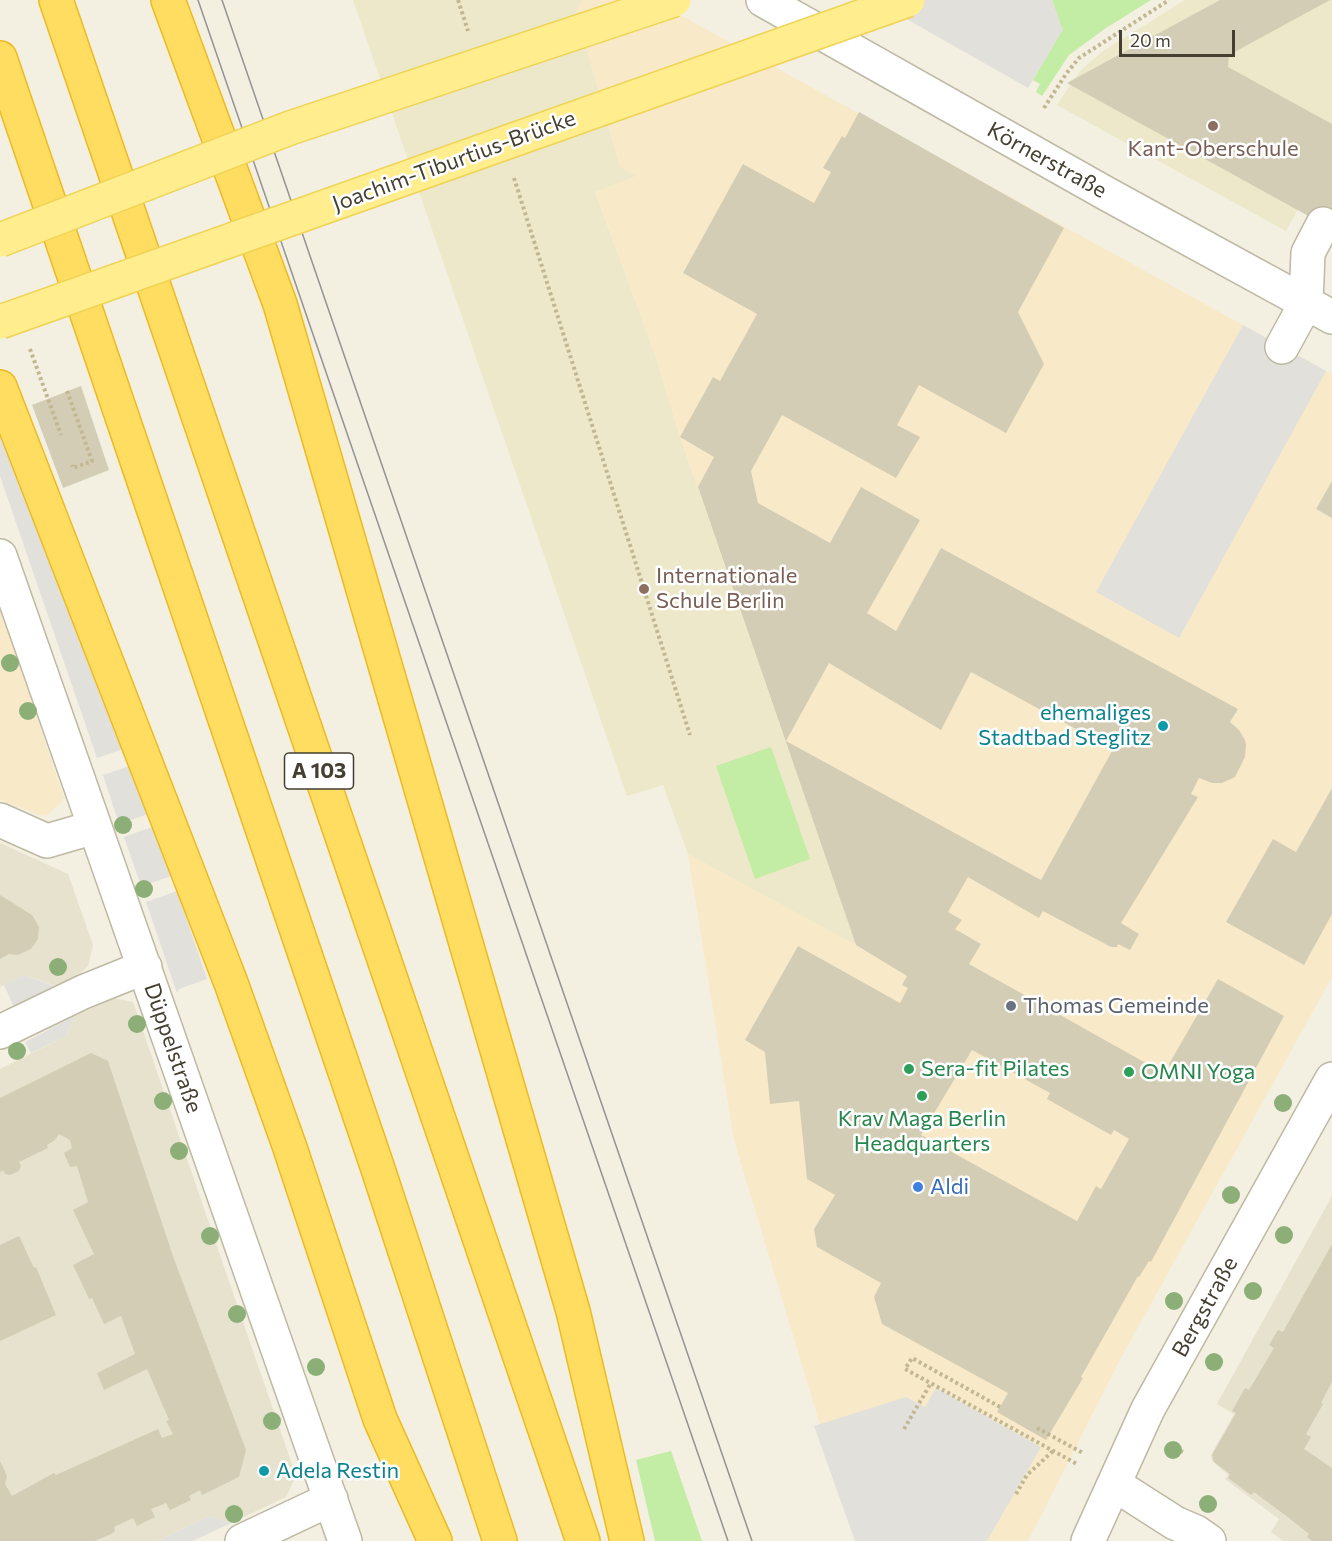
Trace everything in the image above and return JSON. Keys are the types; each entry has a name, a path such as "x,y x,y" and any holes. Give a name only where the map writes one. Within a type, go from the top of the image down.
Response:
{"highway":[{"name":"A 103","path":"56,0 583,1541"},
{"path":"168,0 283,316 573,1311 627,1541"},
{"name":"A 103","path":"0,58 377,1166 500,1541"},
{"path":"0,387 231,983 289,1144 380,1419 435,1541"}],"main road":[{"path":"0,240 290,128 674,0"},
{"name":"Joachim-Tiburtius-Brücke","path":"0,322 908,0"}],"street":[{"name":"Körnerstraße","path":"763,0 974,120 1319,310"},
{"path":"1282,347 1319,310 1308,254 1323,224"},
{"name":"Düppelstraße","path":"0,556 345,1541"},
{"path":"0,820 47,841 95,827"},
{"path":"0,1032 83,992 145,967"},
{"name":"Bergstraße","path":"1088,1541 1148,1409 1332,1079"},
{"path":"1114,1484 1209,1541"},
{"path":"242,1541 331,1499"}],"path":[{"path":"458,0 469,34"},
{"path":"1044,108 1079,58 1169,0"},
{"path":"512,170 690,735"},
{"path":"33,358 65,446"},
{"path":"67,391 92,461 73,468 69,457"},
{"path":"1000,1407 912,1358 905,1369 1077,1464"},
{"path":"904,1429 931,1383"},
{"path":"1037,1428 1083,1453"},
{"path":"1016,1494 1027,1475 1053,1451"}],"shaded area":[{"name":"Internationale Schule Berlin","path":"353,0 582,0 576,11 620,167 636,176 595,192 654,352 680,437 856,945 688,854 663,785 627,796"},
{"path":"582,0 653,0 1332,374 1332,977 1122,1356 1028,1541 860,1541 818,1418 734,1140 688,854 855,944 680,437 654,352 595,191 635,176 620,167 576,11"},
{"path":"873,0 1052,0 1063,30 1028,88"},
{"name":"Kant-Oberschule","path":"1185,0 1332,0 1332,147 1286,231 1057,105 1079,72 1103,51"},
{"path":"1243,325 1326,371 1179,638 1096,592"},
{"path":"0,378 129,747 97,758 0,476"},
{"path":"0,608 64,798 47,815 39,815 0,800"},
{"path":"135,764 151,813 119,824 103,775"},
{"path":"155,826 172,876 141,886 124,837"},
{"path":"0,843 68,874 93,945 88,966 76,977 56,986 24,975 0,987"},
{"path":"177,891 207,979 179,989 177,993 146,902"},
{"path":"24,975 58,986 14,1007 4,985"},
{"path":"114,998 133,1002 296,1476 286,1497 231,1523 209,1516 158,1541 0,1541 0,1069 66,1036 75,1016"},
{"path":"75,1016 66,1036 31,1053 25,1042"},
{"path":"1332,1196 1332,1541 1283,1541 1271,1532 1279,1519 1225,1479 1228,1475 1212,1461 1211,1455 1234,1414 1217,1404"},
{"path":"936,1388 1041,1447 987,1541 855,1541 814,1426 906,1397 925,1407"},
{"path":"209,1516 231,1523 193,1541 158,1541"}],"green space":[{"path":"1052,0 1151,0 1106,28 1069,55 1042,96 1036,92 1040,84 1033,80 1062,30"},
{"path":"771,747 810,859 755,879 716,766"},
{"path":"671,1451 702,1541 655,1541 636,1460"}],"building":[{"name":"Kant-Oberschule","path":"1220,0 1330,0 1229,55 1228,67 1332,124 1332,229 1067,83"},
{"path":"859,112 1064,228 1018,312 1044,364 1006,433 919,385 897,425 920,437 896,478 782,415 751,471 758,503 830,543 861,487 920,520 867,613 896,631 941,548 1238,709 1230,722 1239,730 1246,745 1245,757 1235,777 1222,783 1212,783 1199,778 1191,794 1198,797 1121,923 1139,934 1130,950 1118,944 1117,947 1111,947 1043,911 1039,918 968,877 948,912 962,920 955,929 981,944 969,964 1153,1067 1157,1079 1167,1082 1172,1072 1169,1064 1218,979 1284,1016 1151,1262 1149,1261 1138,1276 1081,1377 1083,1378 1046,1440 997,1412 1008,1393 882,1324 874,1297 881,1283 817,1247 814,1229 835,1195 807,1179 799,1101 770,1104 765,1052 745,1040 798,946 900,1003 908,988 902,985 907,976 856,945 698,487 714,457 680,437 713,377 720,381 757,314 683,273 743,164 814,203 831,172 823,168 842,136 845,138","holes":["829,663 941,730 971,672 1112,751 1041,880 786,741","972,1050 1050,1093 1047,1099 1111,1135 1114,1130 1129,1139 1101,1189 1096,1186 1077,1221 921,1135"]},
{"path":"81,386 109,470 63,488 32,405"},
{"path":"1332,481 1332,518 1316,509"},
{"path":"1332,788 1332,914 1304,965 1226,922 1273,839 1296,852"},
{"path":"0,895 32,915 39,927 38,939 31,949 18,955 9,954 0,959"},
{"path":"91,1053 108,1061 174,1259 246,1450 239,1477 202,1495 200,1490 189,1496 191,1500 170,1510 166,1503 151,1509 155,1517 137,1526 133,1518 114,1527 115,1531 111,1534 95,1541 0,1541 0,1461 7,1476 5,1484 12,1496 54,1473 56,1475 158,1429 162,1438 173,1434 147,1369 104,1390 97,1373 135,1354 121,1316 104,1324 73,1265 94,1254 73,1210 88,1202 77,1166 70,1167 64,1153 72,1148 70,1140 59,1134 47,1145 48,1148 19,1162 21,1166 19,1171 10,1175 5,1174 3,1170 0,1172 0,1098"},
{"path":"19,1236 34,1268 36,1267 56,1315 0,1341 0,1245"},
{"path":"1332,1244 1332,1382 1306,1434 1311,1437 1304,1449 1332,1468 1332,1541 1312,1541 1307,1537 1309,1534 1289,1518 1254,1492 1251,1495 1228,1478 1230,1474 1214,1462 1212,1455 1236,1413 1232,1411 1245,1388 1249,1390 1274,1348 1269,1345 1278,1330 1283,1332"}],"tram line":[{"path":"198,0 728,1541"},
{"path":"222,0 752,1541"}],"place":[{"name":"Kant-Oberschule","path":"1213,126"},
{"name":"Internationale Schule Berlin","path":"644,589"},
{"name":"ehemaliges Stadtbad Steglitz","path":"1163,726"},
{"name":"Thomas Gemeinde","path":"1011,1006"},
{"name":"Sera-fit Pilates","path":"909,1069"},
{"name":"OMNI Yoga","path":"1129,1072"},
{"name":"Krav Maga Berlin Headquarters","path":"922,1096"},
{"name":"Aldi","path":"918,1187"},
{"name":"Adela Restin","path":"264,1471"}]}
